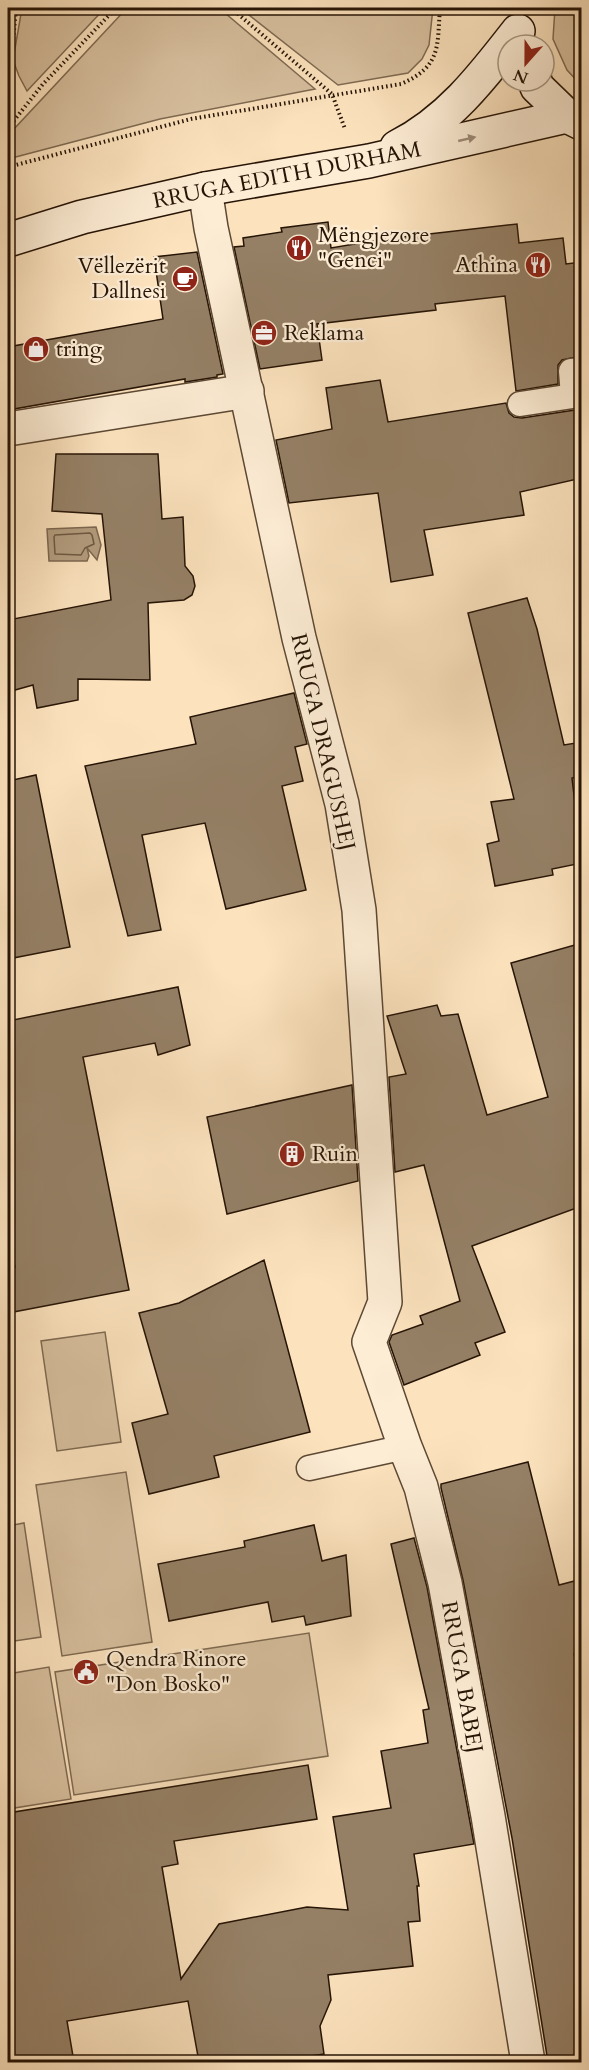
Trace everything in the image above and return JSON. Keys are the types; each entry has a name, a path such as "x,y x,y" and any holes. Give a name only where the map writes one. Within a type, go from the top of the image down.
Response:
{"street":[{"path":"364,162 409,141 441,120 490,67 521,28"},
{"path":"544,93 574,120"},
{"name":"RRUGA EDITH DURHAM","path":"8,240 82,217 206,189 364,162 574,120"},
{"name":"RRUGA DRAGUSHEJ","path":"206,189 211,228 299,638 342,804 359,910 385,1302"},
{"path":"8,429 247,392"},
{"name":"RRUGA BABEJ","path":"385,1302 369,1342 421,1487 445,1583 488,1816 528,2062"}],"lane":[{"path":"520,404 573,396 571,371 582,370"},
{"path":"309,1468 405,1447"}],"path":[{"path":"8,97 16,8"},
{"path":"8,128 43,84 116,8"},
{"path":"231,8 332,94 364,162"},
{"path":"8,167 191,119 332,94 387,87 416,78 436,55 440,8"}],"shaded area":[{"path":"22,8 105,8 27,91 13,60"},
{"path":"127,8 148,8 172,14 195,8 219,8 315,89 160,119 8,159 8,143 14,129"},
{"path":"240,8 433,8 429,45 422,59 408,73 338,85"},
{"path":"555,8 581,8 581,85 567,70 556,46 556,33 553,33"},
{"path":"105,1332 121,1442 57,1451 41,1341"},
{"path":"126,1472 152,1642 62,1656 36,1485"},
{"path":"24,1523 41,1637 8,1642 8,1526"},
{"path":"309,1633 328,1756 74,1795 55,1672"},
{"path":"49,1667 71,1799 8,1809 8,1674"}],"water":[{"path":"96,527 101,545 97,560 87,548 89,556 87,561 49,561 47,529"}],"building":[{"path":"328,222 331,248 385,239 517,224 519,243 563,238 566,264 582,262 582,356 562,360 558,365 558,384 516,391 505,296 435,304 436,310 317,324 322,360 260,369 234,247 244,246 243,238 282,232 281,228"},
{"path":"197,252 223,374 217,377 185,382 185,379 8,410 8,347 163,319 154,257"},
{"path":"380,380 388,422 506,403 509,413 514,417 522,418 582,407 582,478 520,492 524,515 424,530 433,575 391,582 378,493 289,503 276,440 332,429 326,388"},
{"path":"56,454 158,454 162,519 183,517 185,566 193,576 195,586 192,595 184,600 148,603 150,680 78,679 78,700 37,708 33,685 8,692 8,620 111,600 102,514 52,511"},
{"path":"527,598 537,629 564,745 576,743 582,776 572,778 582,863 552,869 553,875 495,886 487,844 499,841 491,802 514,799 468,613"},
{"path":"294,693 307,744 295,747 303,781 282,786 306,890 226,909 205,823 142,835 161,930 128,936 85,766 196,744 190,717"},
{"path":"36,775 70,947 8,959 8,781"},
{"path":"582,943 582,1206 472,1246 505,1332 475,1343 480,1355 404,1385 389,1342 392,1335 423,1324 420,1316 460,1301 424,1165 395,1172 389,1077 406,1074 387,1016 437,1005 441,1016 458,1014 487,1115 548,1097 511,963"},
{"path":"178,987 190,1045 158,1055 155,1043 83,1057 129,1290 8,1313 8,1268 15,1267 8,1228 8,1021"},
{"name":"Ruin","path":"352,1085 358,1181 227,1214 207,1117"},
{"path":"264,1260 310,1432 214,1456 219,1477 149,1494 132,1423 168,1414 139,1313 179,1303"},
{"path":"528,1462 559,1585 582,1579 582,1653 574,1654 582,1696 582,2062 548,2062 512,1838 463,1580 441,1488 441,1484"},
{"path":"314,1525 322,1561 346,1555 351,1616 306,1625 304,1616 272,1622 268,1602 169,1621 158,1564 245,1547 244,1541"},
{"path":"414,1538 427,1587 474,1844 414,1854 419,1886 417,1886 420,1921 408,1922 413,1966 328,1975 331,2000 320,2026 324,2054 272,2062 199,2062 188,2001 67,2021 74,2062 8,2062 8,1813 308,1765 317,1819 174,1841 178,1864 162,1867 181,1979 219,1924 307,1907 348,1910 333,1817 391,1808 381,1751 428,1743 423,1710 429,1709 391,1544"}],"place":[{"name":"Mëngjezore \"Genci\"","path":"299,248"},
{"name":"Athina","path":"538,265"},
{"name":"Vëllezërit Dallnesi","path":"185,279"},
{"name":"Reklama","path":"264,333"},
{"name":"tring","path":"36,349"},
{"name":"Ruin","path":"292,1154"},
{"name":"Qendra Rinore \"Don Bosko\"","path":"86,1672"}]}
